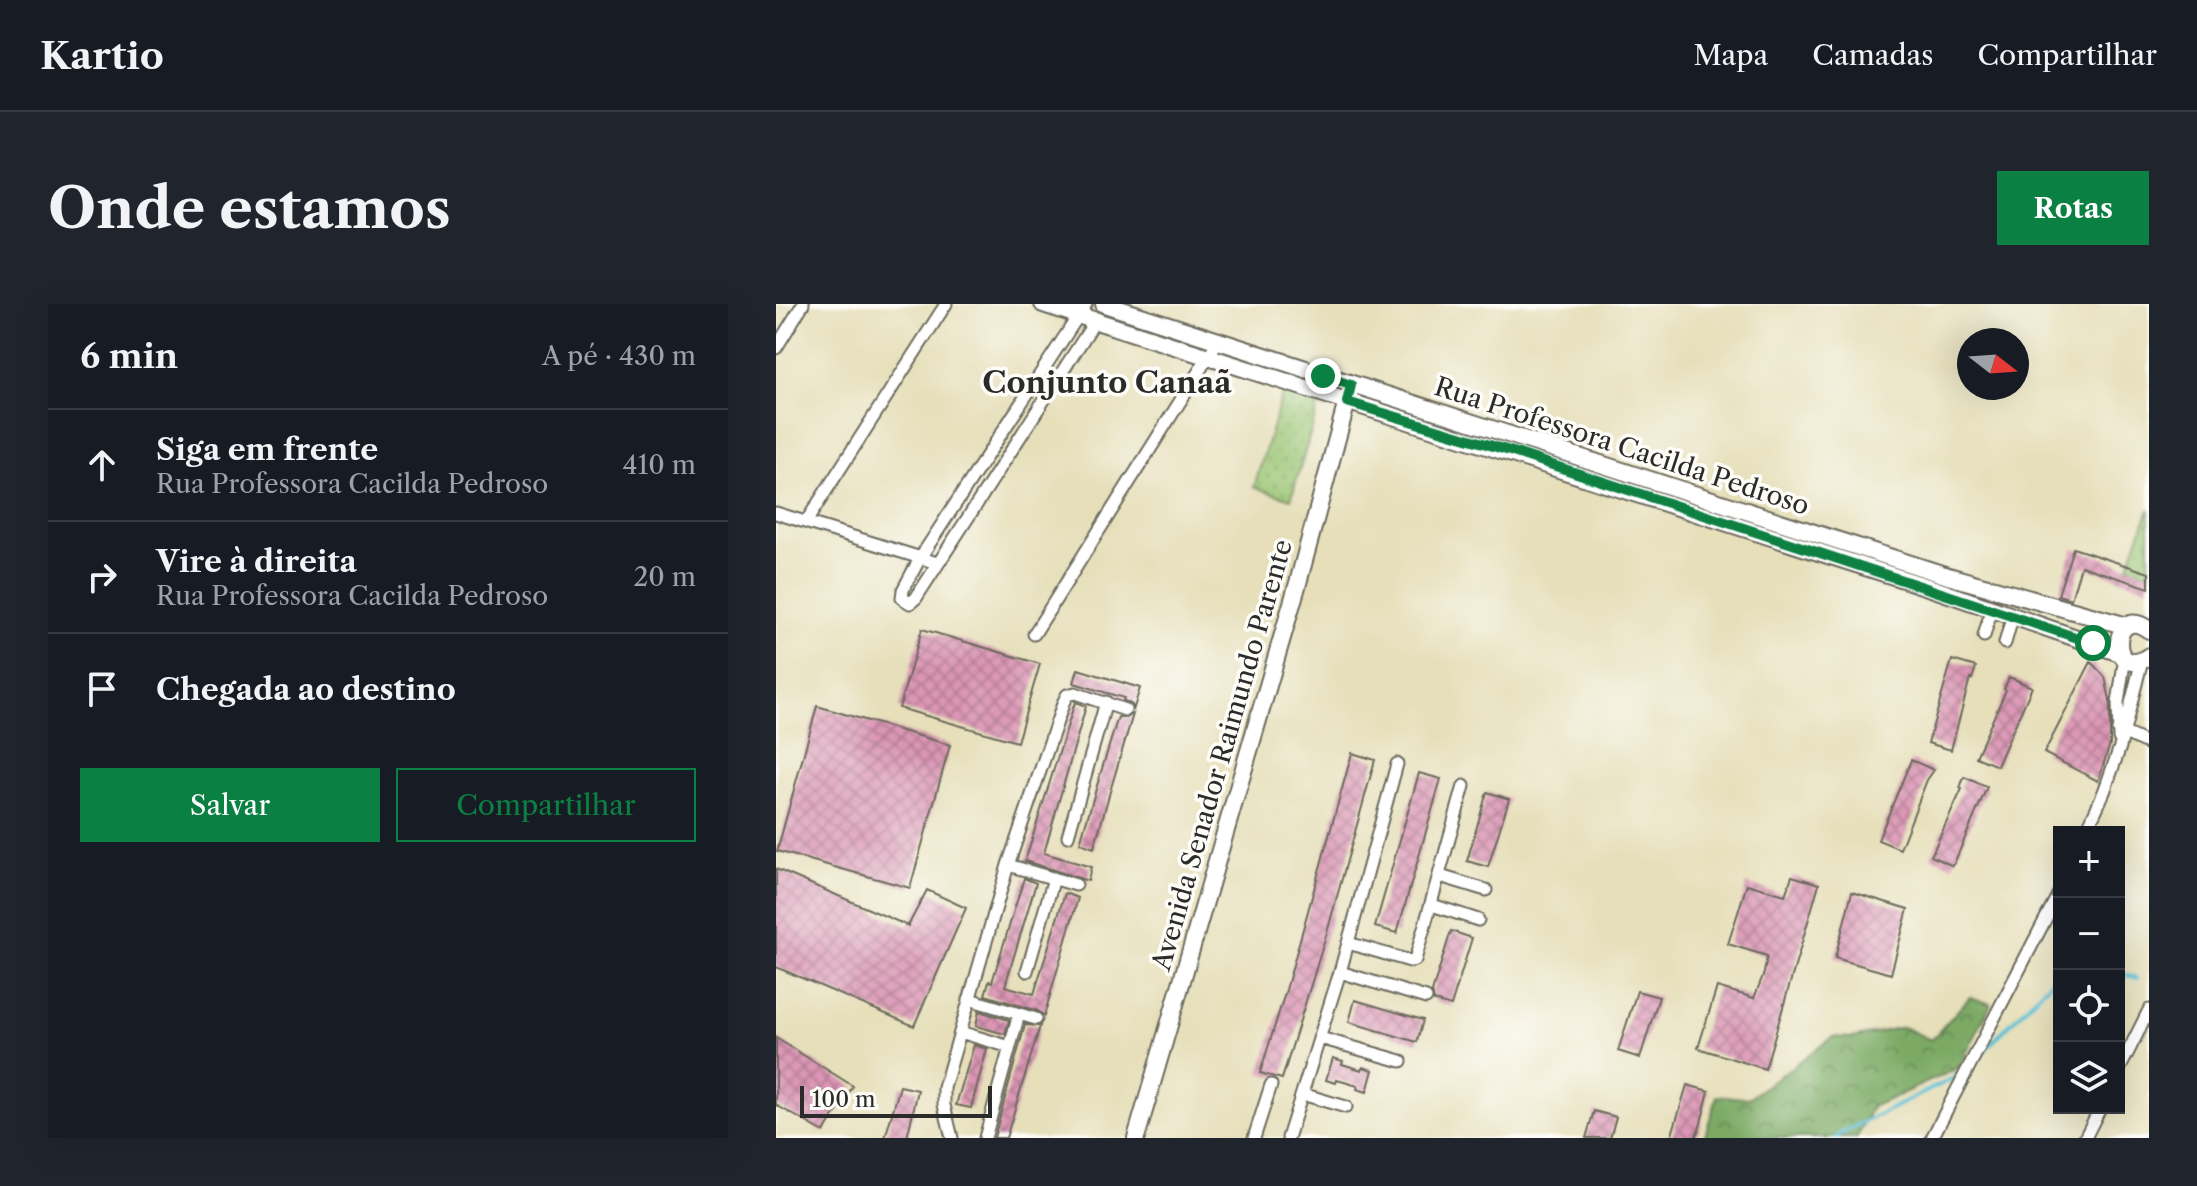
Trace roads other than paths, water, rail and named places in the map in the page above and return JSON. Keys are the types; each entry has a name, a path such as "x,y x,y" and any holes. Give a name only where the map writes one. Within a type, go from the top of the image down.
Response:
{"street":[{"path":"776,348 803,304"},
{"path":"806,522 946,304"},
{"name":"Rua Professora Cacilda Pedroso","path":"1043,304 1086,314 1207,358 1513,452 1992,608 2122,655 2130,661 2146,658"},
{"path":"1086,314 916,598 910,603 904,601 903,590 920,558 1086,314 1105,304"},
{"name":"Rua Professora Cacilda Pedroso","path":"1105,304 1948,576 2136,627"},
{"path":"1034,634 1218,341"},
{"name":"Avenida Senador Raimundo Parente","path":"1136,1138 1298,583 1351,385"},
{"path":"776,513 937,563"},
{"path":"1984,636 1992,608"},
{"path":"2089,826 2120,747 2118,703 2122,655 2117,641 2149,613"},
{"path":"2005,643 2013,615"},
{"path":"2120,731 2146,658"},
{"path":"952,1138 944,1105 944,1088 1008,865 1064,701 1067,695 1075,693 1125,710"},
{"path":"1068,836 1106,702"},
{"path":"2120,731 2149,744"},
{"path":"1288,1138 1340,972 1397,764"},
{"path":"1348,943 1414,961 1464,786"},
{"path":"1008,865 1076,885"},
{"path":"1440,876 1486,890"},
{"path":"1027,971 1054,878"},
{"path":"1932,1138 2056,898"},
{"path":"1432,905 1478,920"},
{"path":"1340,972 1426,998"},
{"path":"969,999 1036,1019"},
{"path":"2125,1058 2149,1010"},
{"path":"985,1138 1019,1014"},
{"path":"960,1032 1010,1047"},
{"path":"1320,1038 1401,1061"},
{"path":"1254,1138 1271,1085"},
{"path":"1302,1094 1346,1107"},
{"path":"2085,1138 2097,1114"}],"waterway":[{"path":"2125,975 2137,978"},
{"path":"1980,1055 2053,979"},
{"path":"1836,1138 1960,1075"}],"district":[{"name":"Conjunto Canaã","path":"1107,382"}]}
